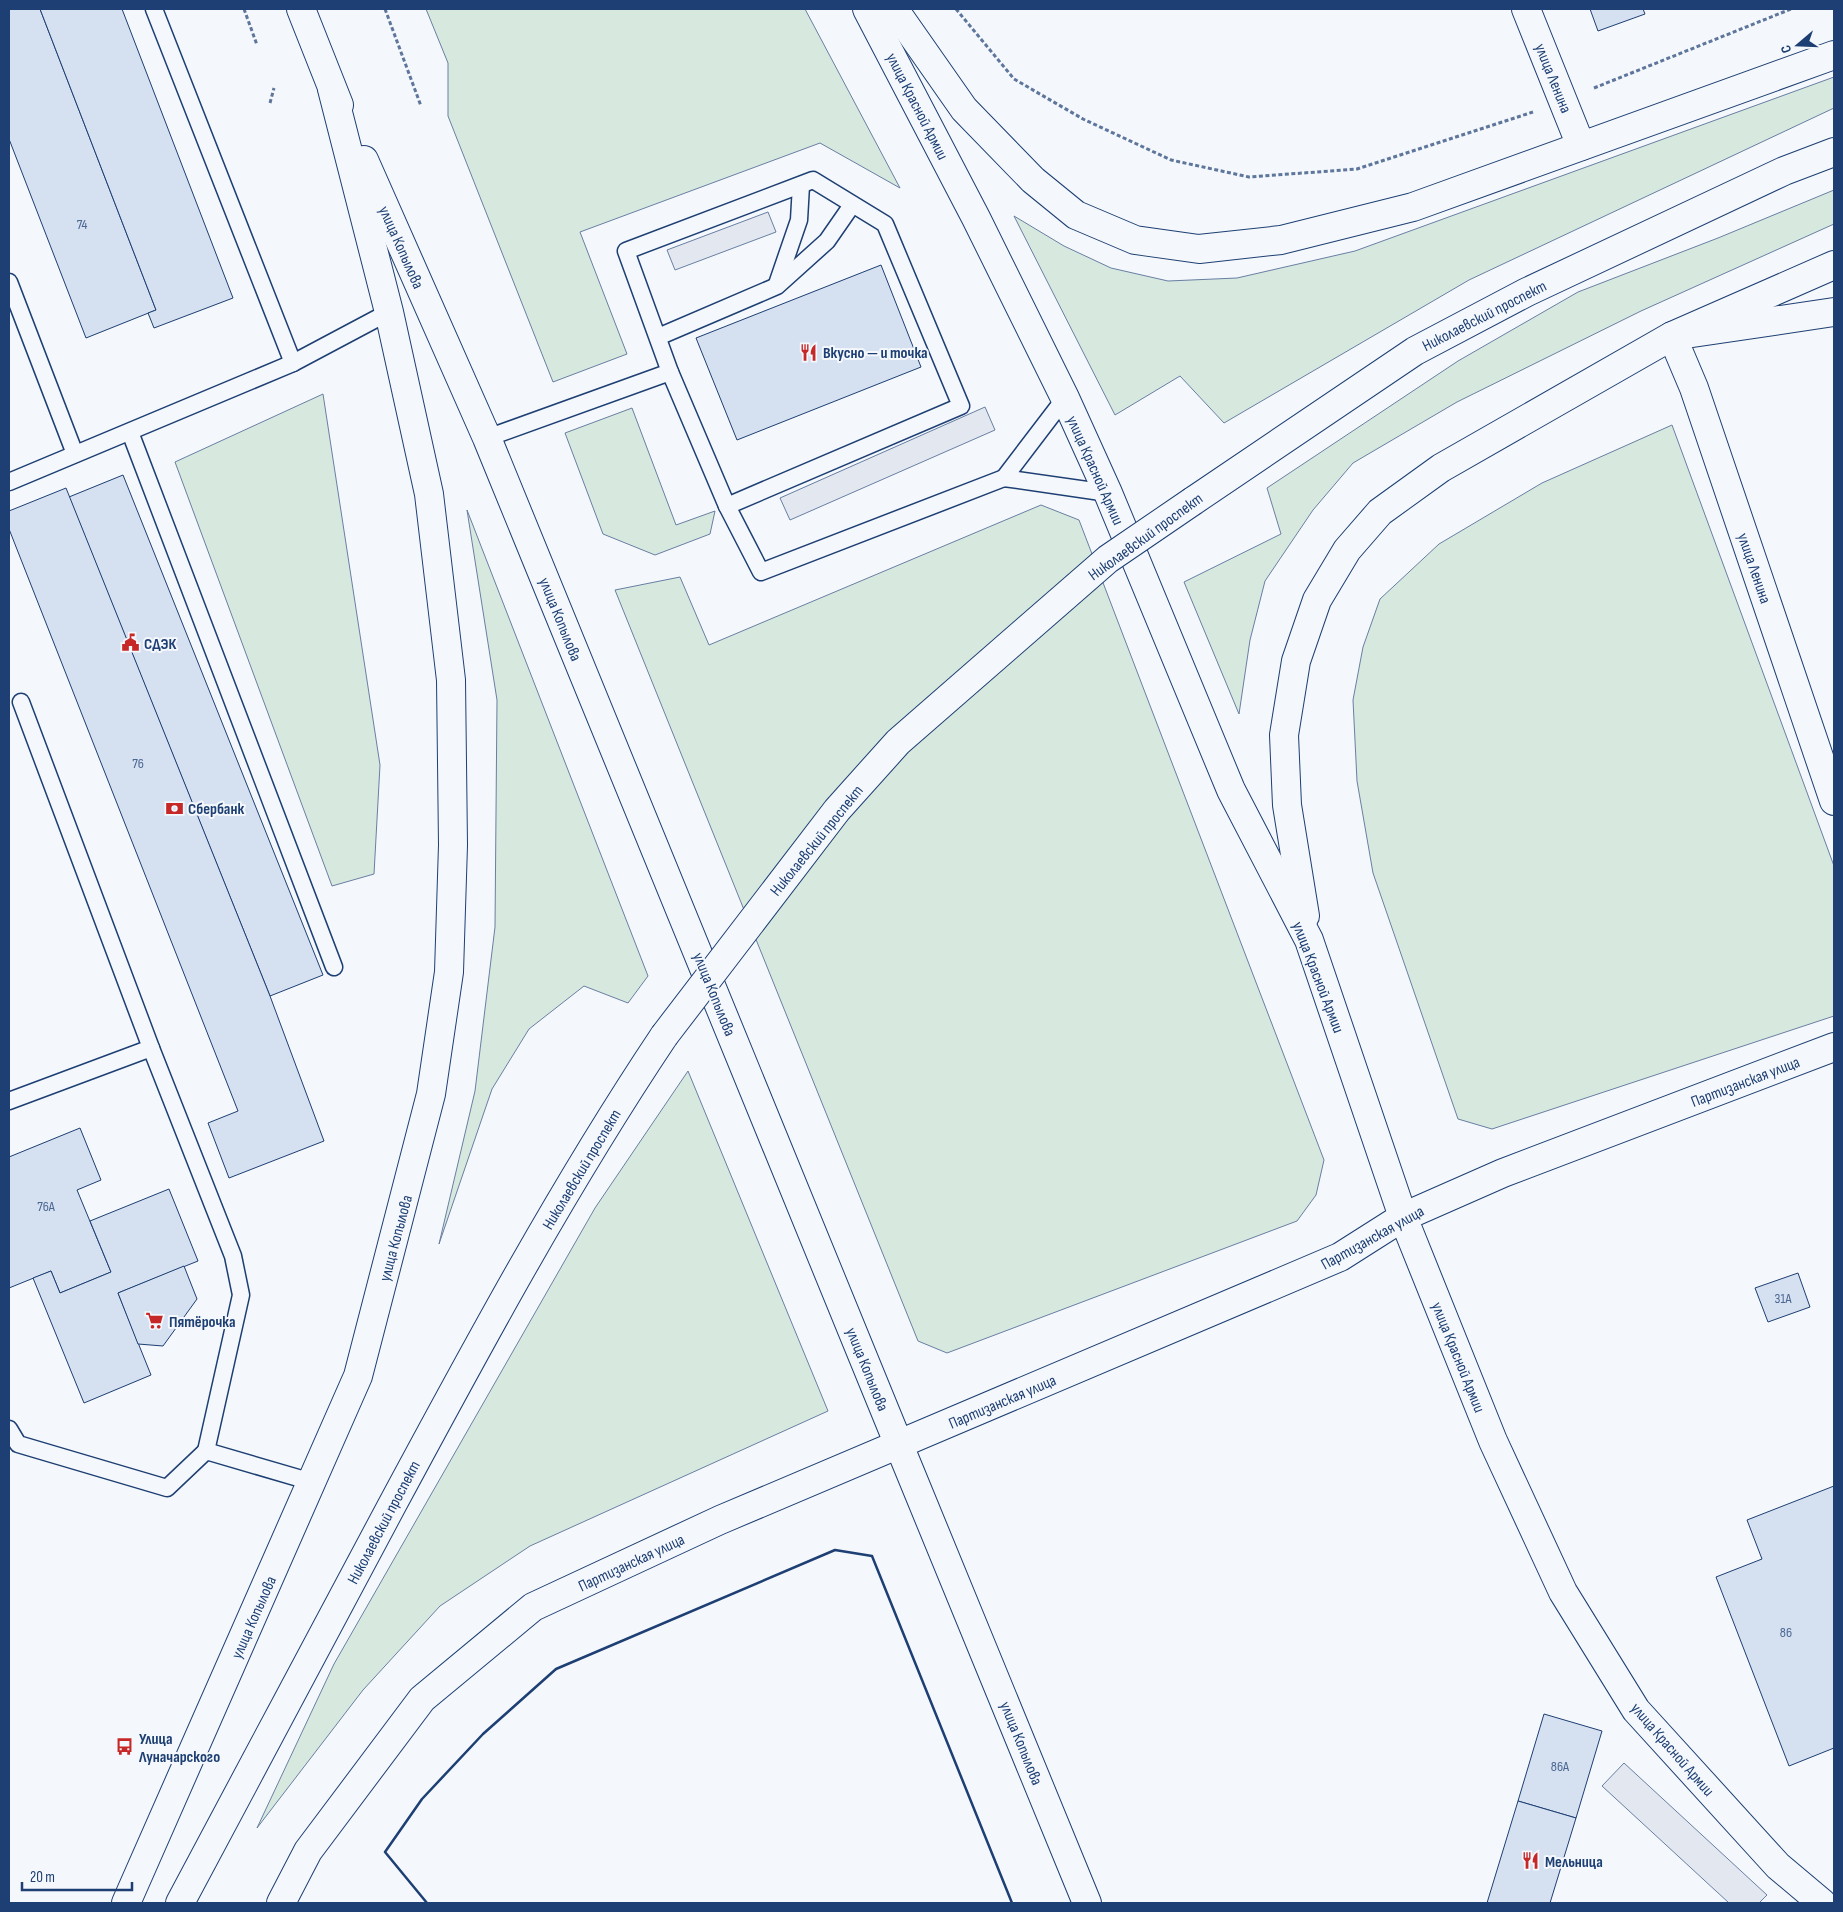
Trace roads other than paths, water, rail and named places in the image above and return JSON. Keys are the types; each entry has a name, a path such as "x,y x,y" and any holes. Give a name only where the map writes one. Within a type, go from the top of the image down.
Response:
{"main road":[{"name":"улица Копылова","path":"302,9 332,89 487,438 1087,1903"},
{"name":"улица Красной Армии","path":"867,9 976,218 1065,398 1108,493 1232,790 1309,940 1403,1217 1493,1441 1563,1592 1636,1710 1778,1866 1822,1903"},
{"path":"894,9 964,109 1033,180 1076,215 1135,240 1199,249 1281,240 1413,207 1834,55"},
{"name":"улица Ленина","path":"1526,9 1582,146"},
{"name":"улица Копылова","path":"126,1903 358,1376 432,1094 448,972 453,845 451,680 429,494 389,312 332,89"},
{"name":"Николаевский проспект","path":"180,1903 463,1372 554,1213 664,1036 837,810 898,742 1108,559 1415,352 1527,292 1784,172 1834,152"},
{"path":"1309,940 1287,805 1284,735 1296,661 1317,600 1342,558 1380,512 1441,468 1672,336 1834,265"},
{"path":"1672,336 1834,312"},
{"name":"улица Ленина","path":"1672,336 1694,388 1834,801"},
{"name":"Партизанская улица","path":"281,1903 308,1851 422,1699 533,1607 720,1520 1340,1257 1403,1217 1503,1172 1834,1047"}],"lane":[{"path":"154,9 293,362"},
{"path":"727,506 961,406 885,224 813,180 626,251 670,372 727,506 761,572 1004,478 1108,493"},
{"path":"777,286 799,220 801,185"},
{"path":"658,337 777,286 827,241 852,205"},
{"path":"9,282 75,454"},
{"path":"9,482 293,362 389,312"},
{"path":"487,438 670,372"},
{"path":"1004,478 1065,398"},
{"path":"130,432 334,967"},
{"path":"9,1429 18,1444 167,1488 206,1451 241,1295 233,1256 151,1048 20,702"},
{"path":"9,1101 151,1048"},
{"path":"206,1451 312,1482"}],"place":[{"name":"Вкусно — и точка","path":"809,352"},
{"name":"СДЭК","path":"130,643"},
{"name":"Сбербанк","path":"174,808"},
{"name":"Пятёрочка","path":"155,1321"},
{"name":"Улица Луначарского","path":"125,1747"},
{"name":"Мельница","path":"1531,1861"}]}
